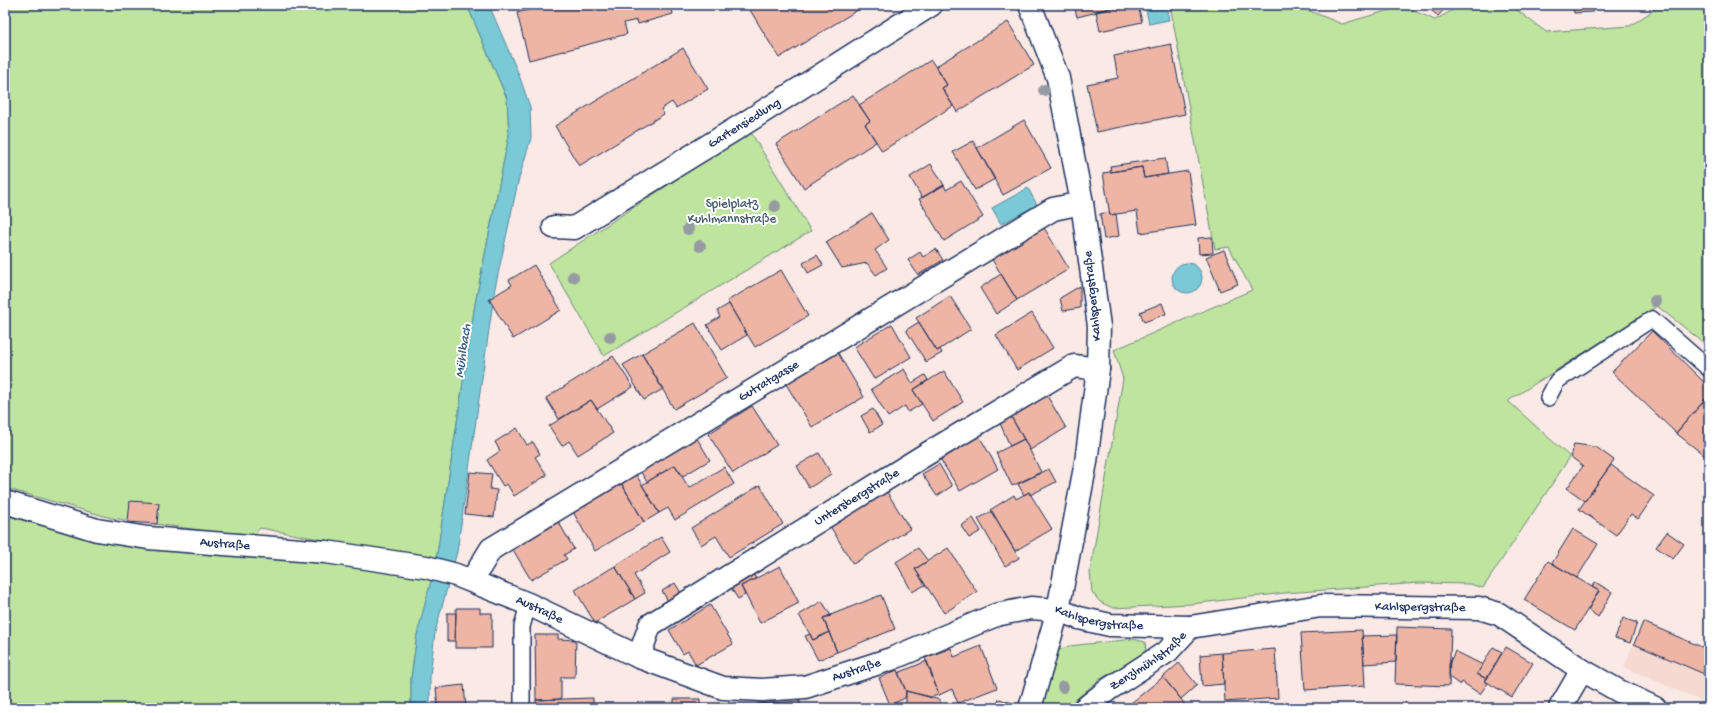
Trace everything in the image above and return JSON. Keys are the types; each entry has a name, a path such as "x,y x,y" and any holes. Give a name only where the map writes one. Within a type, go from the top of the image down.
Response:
{"street":[{"name":"Gartensiedlung","path":"554,227 574,228 742,125 931,5"},
{"name":"Kahlspergstraße","path":"1030,5 1058,78 1082,203 1099,326 1098,369 1086,462 1058,610 1079,618 1110,626 1190,627 1321,606 1479,608 1499,614 1582,670 1619,691 1655,708"},
{"name":"Gutratgasse","path":"464,577 491,549 1053,209 1082,203"},
{"name":"Untersbergstraße","path":"639,657 650,625 656,621 1074,366 1098,369"},
{"name":"Austraße","path":"5,502 97,530 148,538 326,552 426,568 464,577 528,604 639,657 723,688 762,690 805,687 891,659 996,615 1031,608 1058,610"},
{"path":"1030,708 1058,610"},
{"name":"Zenzlmühlstraße","path":"1085,708 1109,689 1168,651 1190,627"},
{"path":"1560,708 1582,670"}],"lane":[{"path":"1548,398 1556,381 1652,319 1709,369"},
{"path":"522,708 522,628 528,604"}],"shaded area":[{"path":"1643,622 1709,650 1709,690 1704,702 1624,667"}],"green space":[{"path":"5,5 467,5 507,99 509,135 475,304 436,561 260,528 252,537 111,518 5,488"},
{"path":"1170,5 1295,5 1342,24 1403,6 1435,20 1462,5 1510,5 1546,32 1630,26 1661,5 1709,5 1709,347 1657,306 1508,401 1570,457 1483,588 1470,584 1419,583 1285,593 1191,604 1113,608 1100,602 1092,592 1090,572 1123,379 1114,350 1252,290 1229,247 1215,249"},
{"name":"Spielplatz Kuhlmannstraße","path":"750,131 811,231 604,356 549,263"},
{"path":"5,515 32,523 111,540 337,564 432,578 417,635 411,678 411,708 5,708"},
{"path":"1133,639 1145,642 1146,650 1140,657 1100,679 1066,708 1037,708 1057,651 1069,646"}],"water":[{"path":"467,5 489,5 519,75 530,107 531,138 518,182 495,288 457,552 435,632 430,676 430,708 411,708 411,678 417,635 436,561 475,304 509,135 507,98"},
{"path":"1145,5 1166,5 1169,20 1149,24"},
{"path":"1028,188 1037,205 1001,224 992,208"},
{"path":"1187,263 1198,267 1202,278 1198,289 1187,293 1176,289 1172,278 1176,267"}],"building":[{"path":"546,5 671,5 673,14 638,24 637,20 624,23 627,34 529,60 517,13"},
{"path":"747,5 858,5 861,8 779,58"},
{"path":"1074,5 1125,5 1077,17"},
{"path":"1125,5 1138,5 1142,22 1100,31 1096,11"},
{"path":"1425,5 1448,5 1438,16"},
{"path":"1573,5 1593,5 1593,12 1574,13"},
{"path":"1008,22 1034,65 957,112 942,88 947,85 936,66"},
{"path":"1171,44 1185,114 1097,132 1087,84 1118,78 1114,56"},
{"path":"683,48 708,89 676,108 672,102 661,109 664,114 579,166 555,126"},
{"path":"931,60 947,85 942,88 953,106 882,151 865,124 870,121 859,105"},
{"path":"853,95 870,121 865,124 876,142 804,188 776,144"},
{"path":"1024,120 1051,168 1003,195 977,148"},
{"path":"973,141 995,179 975,190 953,152"},
{"path":"1165,158 1168,174 1144,178 1142,167 1111,172 1110,166"},
{"path":"931,164 944,185 922,198 910,177"},
{"path":"1142,167 1144,178 1188,171 1196,225 1140,233 1137,211 1110,215 1103,173"},
{"path":"961,181 983,217 944,241 919,199 944,185 946,190"},
{"path":"1109,212 1110,215 1116,214 1119,236 1104,239 1100,214"},
{"path":"872,213 889,240 875,250 887,268 876,275 867,263 842,268 826,242"},
{"path":"1043,226 1069,269 1017,300 991,258"},
{"path":"1212,237 1213,253 1199,254 1198,238"},
{"path":"936,249 943,260 918,275 908,260 920,252 923,257"},
{"path":"1224,250 1238,284 1220,291 1206,257"},
{"path":"817,255 823,265 808,273 803,263"},
{"path":"534,265 561,310 513,339 489,299 512,285 509,280"},
{"path":"781,270 808,316 755,347 727,301"},
{"path":"1001,274 1017,300 996,314 980,288"},
{"path":"1080,286 1080,308 1063,311 1060,298"},
{"path":"950,296 971,329 937,351 916,318"},
{"path":"1162,303 1166,314 1144,322 1140,312"},
{"path":"729,304 747,335 722,350 707,325 720,317 717,311"},
{"path":"1032,313 1053,348 1017,370 996,335"},
{"path":"919,322 937,351 940,349 942,353 926,362 906,330"},
{"path":"695,323 727,378 674,409 642,354"},
{"path":"892,324 911,357 874,379 854,347"},
{"path":"1652,331 1709,387 1709,395 1676,433 1612,372"},
{"path":"838,353 864,397 812,427 786,384"},
{"path":"642,354 663,389 644,400 623,365"},
{"path":"613,356 633,387 597,409 591,400 559,419 546,398"},
{"path":"904,369 912,383 925,375 928,380 913,390 922,404 908,412 905,406 888,417 871,389"},
{"path":"944,371 963,402 933,421 913,390"},
{"path":"1046,394 1066,428 1030,450 1010,415"},
{"path":"1709,395 1709,459 1676,433"},
{"path":"591,400 613,433 578,455 569,441 562,446 549,426"},
{"path":"752,406 777,445 733,473 708,434"},
{"path":"873,409 882,425 870,432 861,416"},
{"path":"1010,415 1024,439 1010,446 999,421"},
{"path":"517,428 527,445 533,442 540,454 535,457 547,475 514,496 507,484 503,486 487,460 500,451 495,442"},
{"path":"978,434 998,469 960,491 939,457"},
{"path":"695,435 710,460 683,476 675,465 647,482 639,469"},
{"path":"1024,439 1041,472 1012,486 996,453"},
{"path":"1574,444 1596,447 1614,460 1585,501 1567,488 1583,466 1571,457"},
{"path":"819,453 831,474 809,488 797,466"},
{"path":"939,464 952,486 937,496 922,474"},
{"path":"675,465 689,488 724,467 734,484 675,520 668,508 659,513 642,485"},
{"path":"1611,465 1654,496 1638,519 1631,514 1616,535 1579,509"},
{"path":"1049,469 1056,482 1030,495 1029,492 1024,495 1018,484"},
{"path":"470,472 492,474 490,489 497,490 494,517 465,514"},
{"path":"635,473 659,513 644,522 620,481"},
{"path":"620,481 644,522 595,551 572,510"},
{"path":"760,485 783,524 729,557 716,536 701,545 691,528"},
{"path":"887,492 910,529 853,564 830,526"},
{"path":"1029,492 1052,529 1015,551 990,510 1014,495 1016,499"},
{"path":"130,501 159,503 157,524 128,522"},
{"path":"992,511 1019,558 1005,566 978,519"},
{"path":"973,518 981,531 969,538 961,526"},
{"path":"558,521 574,549 564,555 567,559 531,580 512,548"},
{"path":"1573,529 1598,544 1577,578 1552,563"},
{"path":"1667,532 1684,544 1673,559 1656,547"},
{"path":"661,537 670,552 634,575 645,593 635,599 615,566"},
{"path":"918,548 928,561 915,569 925,585 912,592 896,562"},
{"path":"948,548 977,592 944,613 915,569"},
{"path":"1548,561 1599,591 1575,630 1524,600"},
{"path":"615,566 635,599 595,623 575,590"},
{"path":"780,566 799,603 760,623 741,586"},
{"path":"753,573 756,579 741,586 745,595 738,599 730,586"},
{"path":"1595,582 1612,592 1598,617 1588,610 1599,591 1592,587"},
{"path":"675,583 681,593 668,601 662,591"},
{"path":"881,595 895,629 837,652 823,618"},
{"path":"822,601 831,616 823,618 829,632 813,640 799,615"},
{"path":"710,605 733,644 696,665 688,651 683,654 669,630"},
{"path":"456,608 480,608 480,613 492,613 492,648 455,648"},
{"path":"447,613 456,613 455,641 447,641"},
{"path":"1623,618 1637,623 1630,643 1615,638"},
{"path":"1643,622 1709,650 1709,676 1634,644"},
{"path":"1397,627 1451,629 1449,686 1395,684"},
{"path":"1362,630 1365,686 1305,690 1301,633"},
{"path":"829,632 837,652 818,660 805,636 810,634 813,640"},
{"path":"535,635 558,635 558,639 576,640 575,677 561,677 561,699 536,700"},
{"path":"1397,635 1396,662 1364,664 1362,636"},
{"path":"981,646 997,688 958,703 952,689 939,695 925,658 951,648 954,657"},
{"path":"1493,647 1502,652 1487,679 1477,674"},
{"path":"1506,647 1533,663 1512,697 1485,681"},
{"path":"1275,649 1278,698 1225,702 1222,653"},
{"path":"1455,651 1483,665 1477,674 1487,679 1485,681 1488,683 1480,694 1462,682 1460,685 1449,677 1449,664"},
{"path":"1222,653 1224,684 1202,686 1200,655"},
{"path":"927,661 939,695 931,697 906,691 898,673"},
{"path":"1179,663 1197,685 1181,699 1163,677"},
{"path":"897,670 906,691 905,698 890,705 879,678"},
{"path":"1163,677 1188,708 1125,708"},
{"path":"464,685 466,708 438,708 436,688"},
{"path":"906,691 940,700 940,708 906,708"},
{"path":"593,698 593,708 536,708 536,700"},
{"path":"674,699 700,699 700,705 717,705 717,708 674,708"},
{"path":"999,699 1016,704 1014,708 996,708"},
{"path":"800,701 800,708 757,708 757,704"}],"water label":[{"name":"Mühlbach","path":"464,351"}]}
